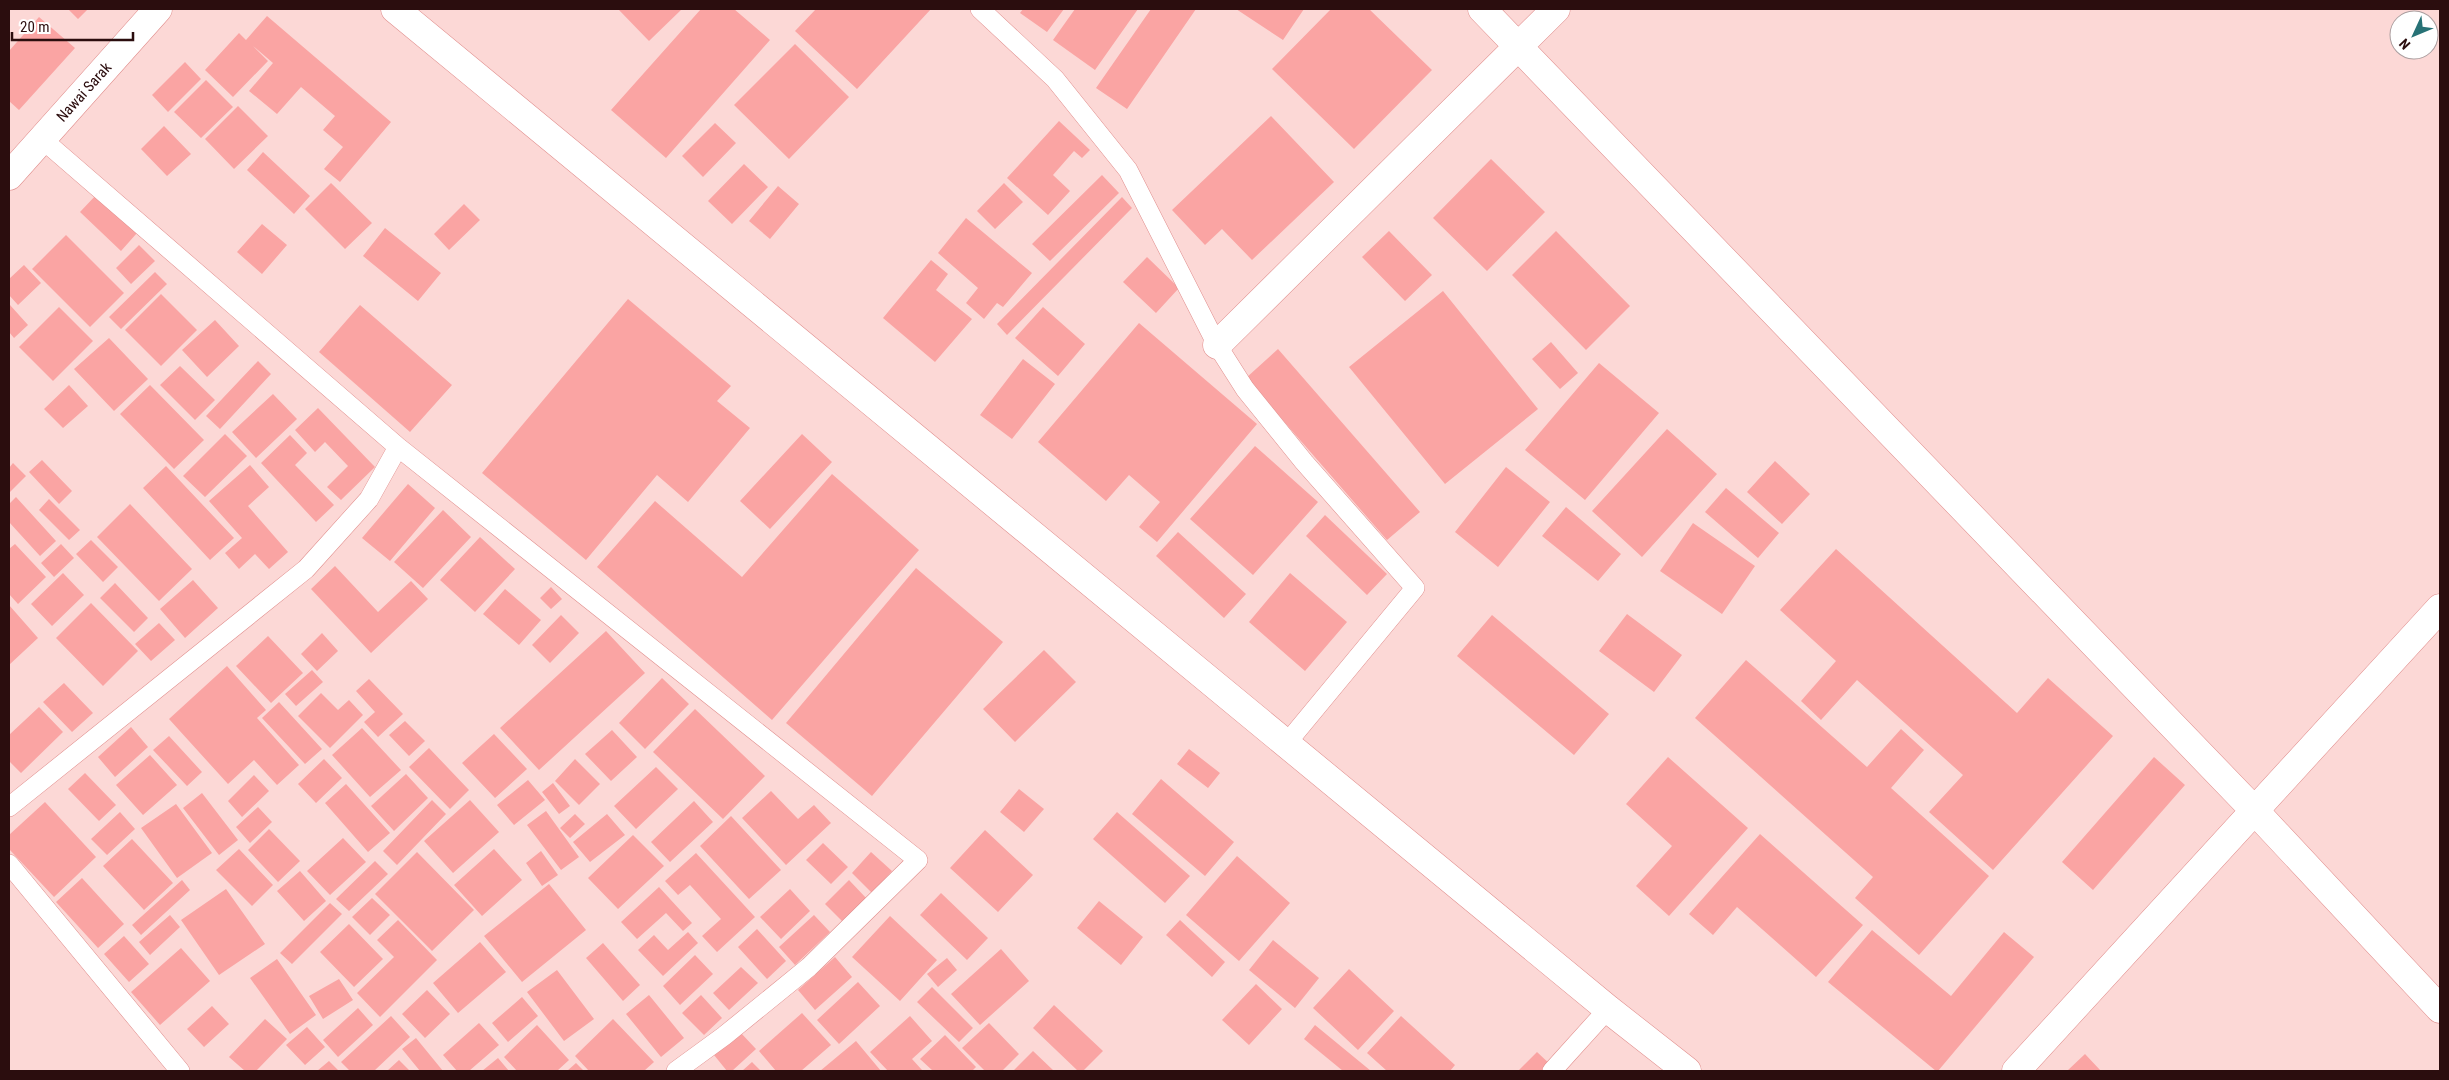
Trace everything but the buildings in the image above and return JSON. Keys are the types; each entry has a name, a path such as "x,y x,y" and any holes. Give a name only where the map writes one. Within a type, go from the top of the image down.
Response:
{"street":[{"name":"Nawai Sarak","path":"9,176 158,9"},
{"path":"395,9 1608,1009 1687,1071"},
{"path":"1482,9 2254,810 2440,1009"},
{"path":"1217,345 1556,9"},
{"path":"2016,1071 2440,608"}],"lane":[{"path":"980,9 1055,79 1128,170 1217,345 1244,389 1292,448 1415,588 1286,744"},
{"path":"42,139 398,447 918,860 808,967 724,1036 676,1071"},
{"path":"9,808 306,569 369,499 398,447"},
{"path":"9,864 180,1071"},
{"path":"1552,1071 1608,1009"}]}
